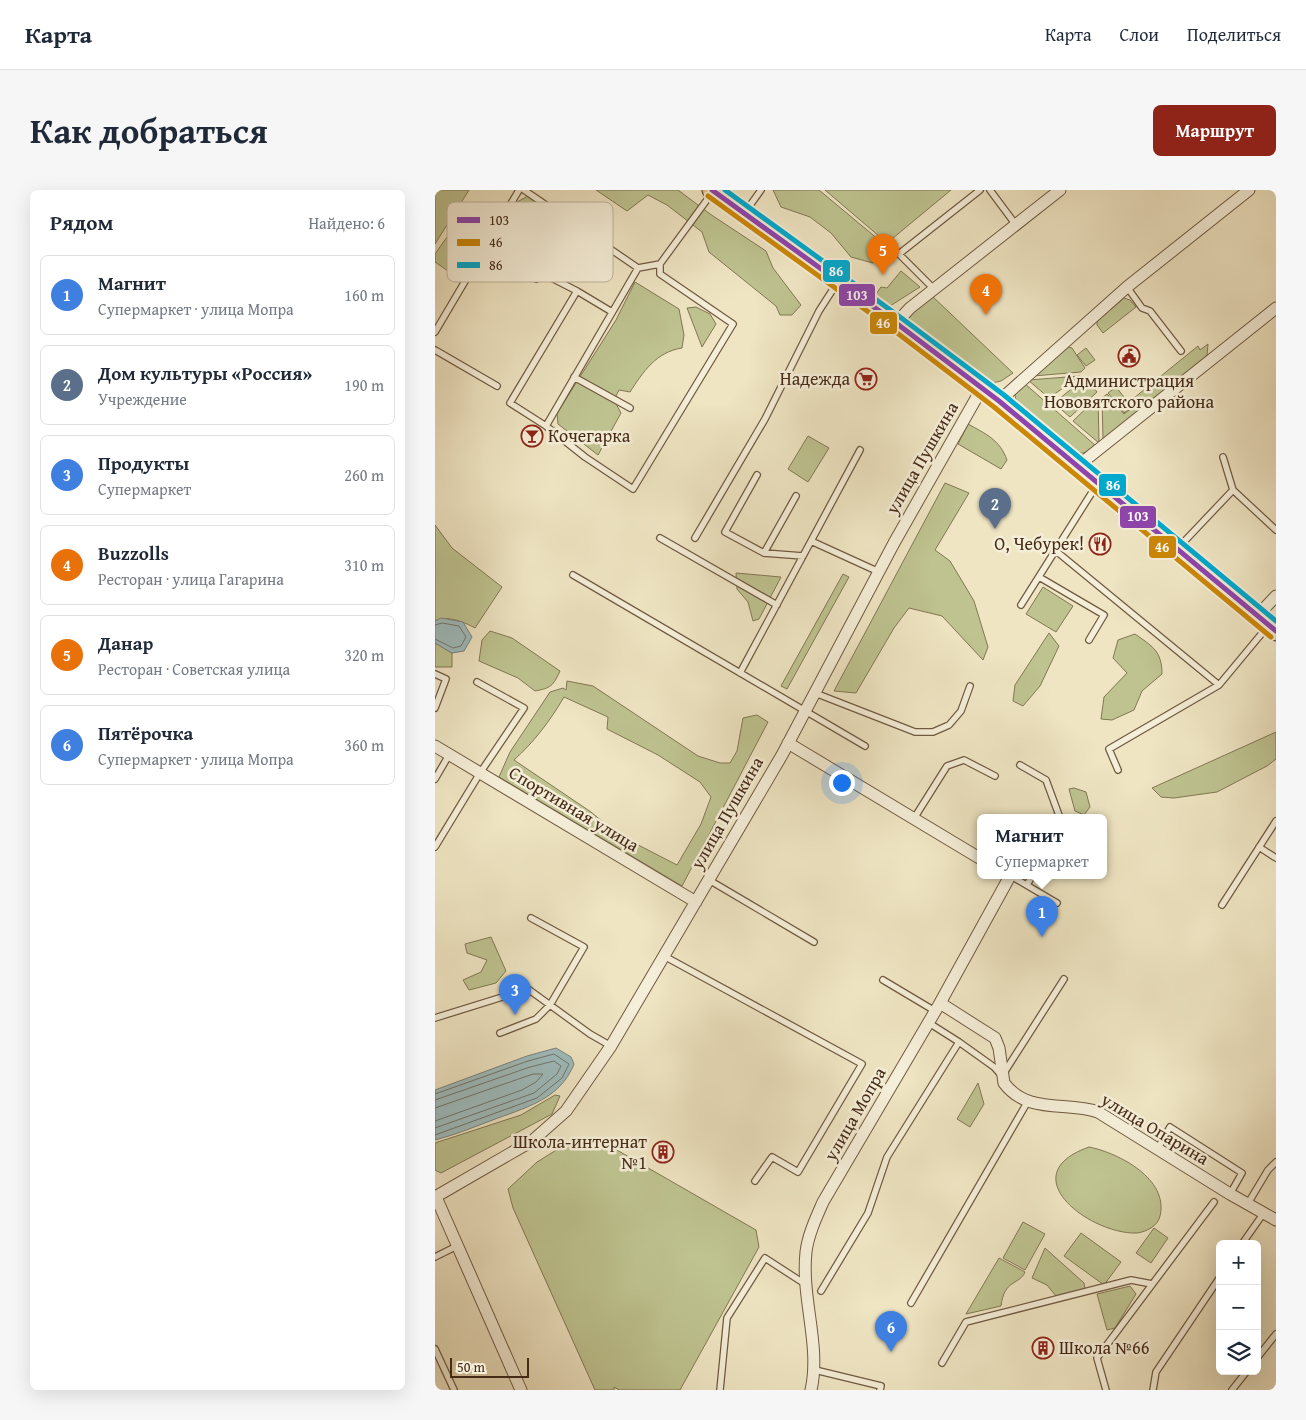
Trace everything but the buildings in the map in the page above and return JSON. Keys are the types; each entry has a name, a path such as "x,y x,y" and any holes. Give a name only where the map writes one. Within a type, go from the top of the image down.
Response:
{"main road":[{"path":"713,191 896,323 999,401 1268,623"}],"street":[{"path":"896,323 934,289 1061,190"},
{"path":"999,401 1127,288 1249,190"},
{"path":"1079,466 1276,308"},
{"name":"улица Пушкина","path":"435,1197 532,1140 566,1111 611,1046 788,744 879,572 982,388"},
{"path":"1268,623 1276,596"},
{"path":"788,744 977,857"},
{"name":"Спортивная улица","path":"435,746 696,902"},
{"name":"улица Мопра","path":"811,1390 815,1370 805,1284 808,1241 823,1202 929,1023 1009,879"},
{"path":"938,1007 995,1038 999,1048 1002,1076"},
{"name":"улица Опарина","path":"1002,1076 1007,1087 1028,1101 1049,1107 1076,1106 1098,1112 1247,1205 1276,1220"},
{"path":"435,1197 521,1390"}],"lane":[{"path":"512,202 519,190"},
{"path":"524,190 542,202"},
{"path":"745,213 761,190"},
{"path":"934,289 899,254 980,190"},
{"path":"990,190 1016,225"},
{"path":"577,292 509,403 546,426 585,457 633,489 733,324 660,274 660,264 713,191"},
{"path":"613,251 638,268 660,264"},
{"path":"546,426 638,268"},
{"path":"435,332 465,282"},
{"path":"558,282 612,312"},
{"path":"695,538 765,419 819,311 838,282"},
{"path":"1127,288 1142,308 1150,311 1181,351"},
{"path":"435,350 497,386"},
{"path":"574,377 630,408"},
{"path":"740,673 860,450"},
{"path":"1223,458 1233,490 1276,530"},
{"path":"757,475 725,532 764,553 803,556"},
{"path":"1021,605 1098,482"},
{"path":"1178,549 1233,490"},
{"path":"764,553 795,496"},
{"path":"660,538 777,605"},
{"path":"811,541 879,572"},
{"path":"1055,552 1219,685"},
{"path":"573,576 865,746"},
{"path":"1039,577 1105,615 1089,640"},
{"path":"1118,770 1109,749 1219,685 1268,623"},
{"path":"435,674 446,679 435,708"},
{"path":"435,847 480,773 523,708 477,682"},
{"path":"815,693 915,732 933,732 949,725 961,712 970,686"},
{"path":"435,779 449,755"},
{"path":"913,820 947,766 964,760 995,776"},
{"path":"1019,765 1046,780 1059,814"},
{"path":"1221,905 1276,821"},
{"path":"1259,847 1276,858"},
{"path":"1016,879 1057,903"},
{"path":"1027,885 1030,879"},
{"path":"709,880 814,942"},
{"path":"500,1032 536,1019 550,1006 584,947 531,918"},
{"path":"664,956 862,1064 798,1172 772,1156 755,1181"},
{"path":"929,1023 994,1066 1002,1076 1063,979"},
{"path":"883,980 938,1007"},
{"path":"435,1018 528,990 611,1046"},
{"path":"821,1291 869,1213 887,1157 959,1042"},
{"path":"911,1303 1028,1101"},
{"path":"1158,1148 1170,1127 1242,1173 1230,1194"},
{"path":"1247,1205 1268,1170 1276,1162"},
{"path":"1106,1390 1097,1358 1214,1202"},
{"path":"1245,1240 1263,1214"},
{"path":"435,1257 457,1246"},
{"path":"720,1390 727,1318 765,1258 805,1284"},
{"path":"942,1362 966,1322 1131,1280 1152,1284"},
{"path":"1153,1390 1157,1372 1216,1283"},
{"path":"1261,1353 1276,1334"},
{"path":"435,1350 454,1390"},
{"path":"815,1370 882,1388"},
{"path":"1232,1390 1244,1375"}],"green space":[{"path":"435,190 469,190 461,202 447,202 447,225 435,244"},
{"path":"596,190 678,190 766,251 773,268 801,305 792,315 780,315 776,306 709,252 702,232 667,205 648,195 627,211"},
{"path":"773,190 819,190 891,250 873,263 851,257 831,233 810,217 781,207"},
{"path":"825,190 951,190 887,243"},
{"path":"528,196 536,202 517,202"},
{"path":"447,237 447,270 435,262 435,254"},
{"path":"901,271 920,287 890,306 874,297 881,287 887,288"},
{"path":"635,282 679,309 684,335 682,348 673,350 658,358 645,370 630,392 619,390 614,400 621,413 598,455 558,424 557,413 616,320"},
{"path":"931,295 1013,373 1001,381 992,383 915,325 908,317"},
{"path":"1124,298 1130,300 1136,307 1103,333 1097,325 1097,321"},
{"path":"696,307 710,314 716,324 702,347 687,308"},
{"path":"1208,344 1207,356 1103,439 1102,398 1107,394 1124,414 1133,407 1129,402 1198,346 1200,350"},
{"path":"1068,347 1072,348 1085,368 1081,372 1033,376"},
{"path":"1086,348 1095,360 1086,366 1077,355"},
{"path":"1080,376 1049,398 1028,380"},
{"path":"1086,377 1089,381 1093,379 1097,385 1094,388 1097,392 1070,417 1054,403"},
{"path":"1024,383 1096,446 1084,453 1075,453 1017,405 1015,395"},
{"path":"1116,387 1132,407 1124,413 1108,393"},
{"path":"1098,397 1099,443 1073,421"},
{"path":"968,424 992,438 1000,447 1007,460 1001,469 958,444"},
{"path":"808,436 829,448 808,482 788,469"},
{"path":"945,483 969,493 935,550 950,561 974,601 988,647 983,660 942,616 909,608 894,628 856,693 834,691"},
{"path":"435,525 452,548 502,587 475,628 450,619 435,621"},
{"path":"736,573 781,577 759,619 753,621 748,602 737,589"},
{"path":"843,574 849,577 787,689 781,686"},
{"path":"1043,587 1073,606 1056,632 1026,614"},
{"path":"490,631 512,638 560,671 553,683 545,689 535,691 518,678 479,661 482,640"},
{"path":"1049,633 1059,646 1040,686 1023,706 1013,701 1015,685"},
{"path":"1135,634 1158,654 1162,666 1162,674 1142,691 1134,710 1112,720 1101,719 1104,697 1127,673 1113,658 1118,640"},
{"path":"435,643 452,653 452,667 435,667"},
{"path":"567,681 593,686 698,756 720,763 730,763 737,751 743,718 757,715 768,722 682,886 499,777 510,752 550,692 563,688 566,690","holes":["564,697 608,717 607,729 658,755 700,782 711,797 701,824 677,865 617,834 591,812 514,760 541,731"]},
{"path":"1276,732 1276,759 1267,766 1217,792 1174,798 1161,797 1152,788"},
{"path":"1074,788 1086,792 1090,807 1085,814 1075,811 1069,789"},
{"path":"491,937 506,971 496,983 469,990 463,980 481,972 487,960 467,953 465,944"},
{"path":"978,1083 984,1104 970,1127 957,1119"},
{"path":"555,1095 560,1096 552,1114 441,1173 435,1170 435,1143 521,1115"},
{"path":"596,1138 756,1230 759,1247 680,1390 619,1390 614,1387 614,1390 595,1390 513,1208 508,1189 537,1162 566,1144"},
{"path":"1089,1147 1114,1155 1139,1170 1149,1179 1157,1190 1161,1203 1159,1220 1154,1226 1137,1233 1118,1231 1099,1224 1081,1214 1066,1201 1057,1187 1057,1173 1066,1159"},
{"path":"1023,1222 1045,1234 1025,1270 1003,1258"},
{"path":"1154,1228 1168,1238 1151,1263 1136,1253"},
{"path":"1081,1233 1121,1262 1104,1285 1064,1256"},
{"path":"1045,1248 1084,1283 1085,1289 1056,1296 1047,1285 1032,1278"},
{"path":"999,1258 1025,1272 1023,1276 1005,1291 1001,1306 966,1314"},
{"path":"1130,1286 1136,1294 1115,1328 1107,1330 1097,1294"}],"water":[{"path":"441,618 463,622 472,637 464,651 452,653 435,643 435,621"},
{"path":"556,1048 571,1057 574,1064 560,1086 550,1094 528,1107 435,1140 435,1090 527,1056"}],"transit line":[{"name":"103","path":"712,190 896,323 999,401 1276,631"},
{"name":"86","path":"725,190 1004,395 1276,621"},
{"name":"46","path":"708,196 892,329 994,407 1271,637"}],"place":[{"name":"Данар","path":"883,275"},
{"name":"Buzzolls","path":"986,315"},
{"name":"Администрация Нововятского района","path":"1129,356"},
{"name":"Надежда","path":"866,379"},
{"name":"Кочегарка","path":"532,436"},
{"name":"Дом культуры «Россия»","path":"995,529"},
{"name":"О, Чебурек!","path":"1100,544"},
{"name":"Магнит","path":"1042,937"},
{"name":"Продукты","path":"515,1015"},
{"name":"Школа-интернат №1","path":"663,1152"},
{"name":"Школа №66","path":"1043,1348"},
{"name":"Пятёрочка","path":"891,1352"}]}
